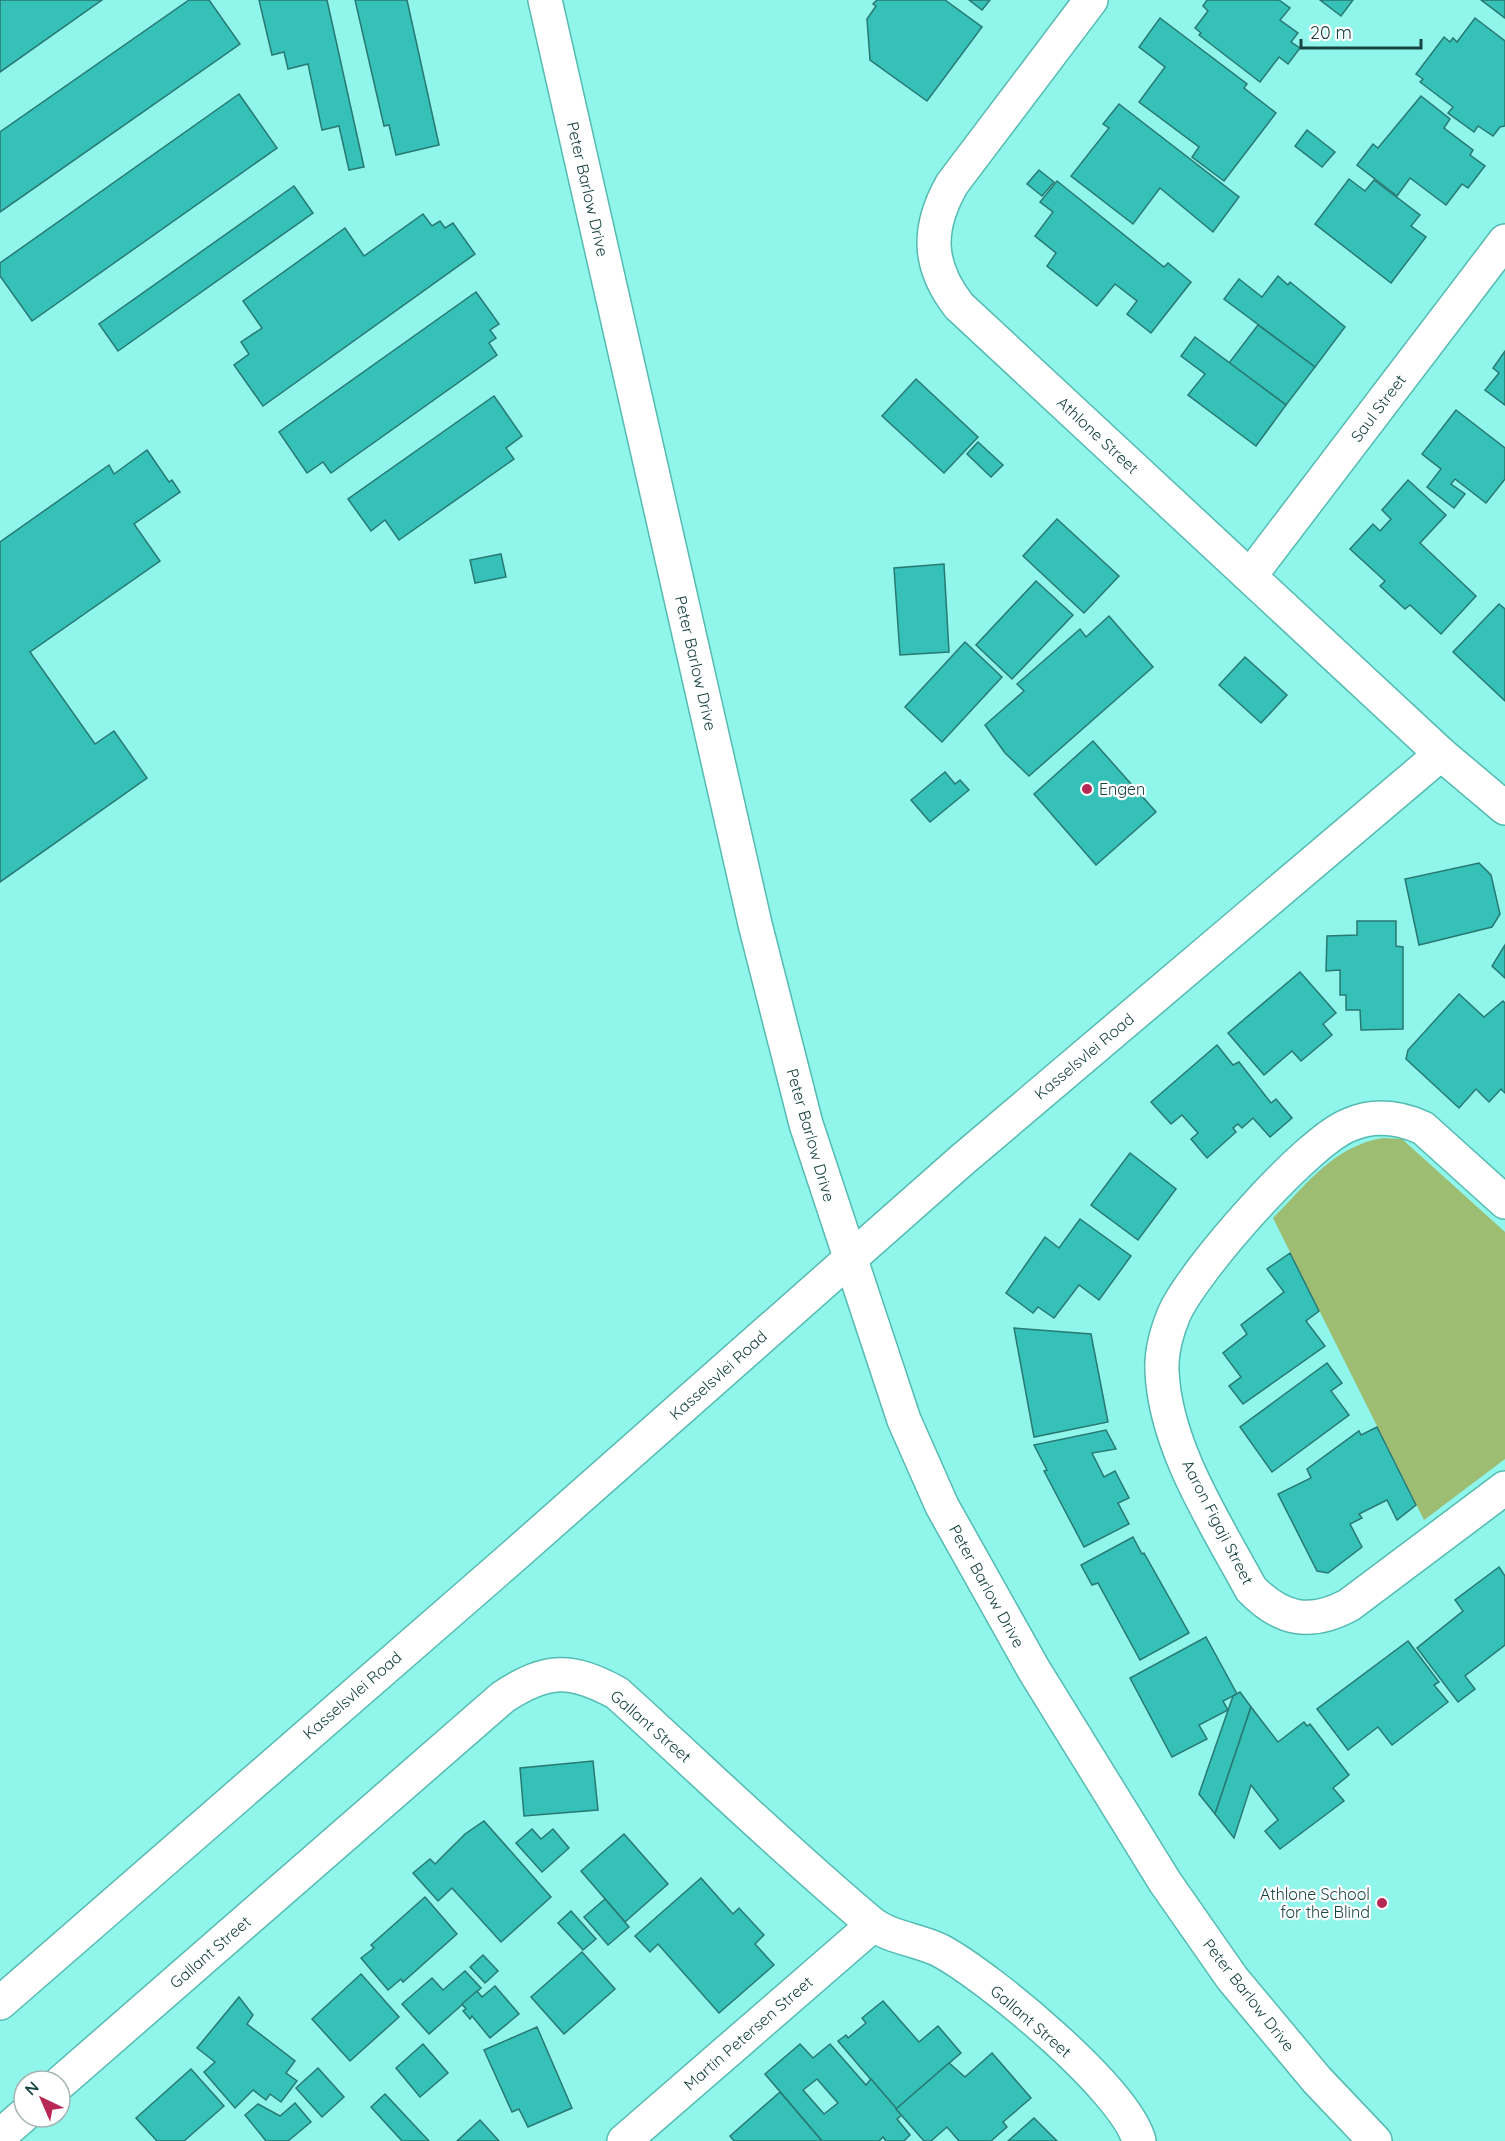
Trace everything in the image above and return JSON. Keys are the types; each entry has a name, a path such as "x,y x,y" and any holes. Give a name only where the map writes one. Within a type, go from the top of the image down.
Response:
{"street":[{"name":"Peter Barlow Drive","path":"544,0 755,924 806,1124 849,1260 904,1420 942,1506 1091,1765 1165,1882 1232,1978 1317,2080 1375,2141"},
{"name":"Athlone Street","path":"1091,0 952,184 943,200 933,237 939,274 958,306 1441,754 1505,808"},
{"name":"Saul Street","path":"1250,576 1505,241"},
{"name":"Kasselsvlei Road","path":"0,2003 508,1561 971,1152 1441,754"},
{"name":"Aaron Figaji Street","path":"1505,1202 1423,1128 1407,1121 1389,1118 1368,1119 1348,1125 1329,1136 1250,1211 1190,1289 1174,1313 1165,1340 1162,1372 1168,1411 1190,1474 1251,1589 1264,1602 1280,1612 1298,1617 1315,1618 1333,1614 1349,1605 1505,1488"},
{"name":"Gallant Street","path":"72,2072 485,1711 520,1686 542,1677 569,1674 595,1681 617,1693 873,1924 941,1951 993,1986 1048,2030 1104,2089 1136,2128 1139,2141"},
{"name":"Martin Petersen Street","path":"624,2141 873,1924"},
{"path":"0,2136 12,2126"}],"green space":[{"path":"1383,1138 1402,1139 1505,1232 1505,1459 1424,1520 1273,1218 1322,1168 1350,1149"}],"building":[{"path":"0,0 102,0 0,72"},
{"path":"189,0 209,0 240,44 0,212 0,132"},
{"path":"259,0 327,0 364,167 349,170 339,126 322,130 308,64 288,69 284,52 272,55"},
{"path":"355,0 407,0 439,145 396,155 389,125 384,126"},
{"path":"877,0 945,0 982,27 927,101 870,60 867,19 876,6 873,4"},
{"path":"969,0 990,0 982,10"},
{"path":"1207,0 1279,0 1290,8 1280,20 1298,33 1291,42 1300,48 1288,64 1279,57 1260,82 1199,35 1201,33 1195,28 1208,11 1203,6"},
{"path":"1320,0 1353,0 1341,16"},
{"path":"1481,0 1505,0 1505,18"},
{"path":"1160,18 1247,84 1244,88 1276,113 1224,181 1192,157 1199,147 1139,102 1165,67 1139,47"},
{"path":"1475,18 1505,41 1505,126 1500,127 1493,136 1478,126 1474,132 1448,113 1453,107 1420,82 1423,79 1416,74 1444,37 1450,42 1453,38 1457,42"},
{"path":"239,94 277,148 32,321 0,276 0,263"},
{"path":"1421,96 1450,119 1444,128 1473,150 1470,155 1485,166 1468,188 1462,184 1446,205 1410,178 1397,196 1357,165 1373,144 1378,148"},
{"path":"1119,104 1239,197 1213,232 1160,188 1133,224 1071,176 1109,128 1103,124"},
{"path":"1307,130 1335,152 1322,167 1295,146"},
{"path":"1039,170 1054,182 1042,196 1027,184"},
{"path":"1349,179 1365,191 1374,180 1420,215 1411,226 1426,237 1391,283 1315,224"},
{"path":"1057,181 1164,267 1168,263 1191,282 1151,333 1127,314 1137,301 1115,284 1097,306 1047,266 1056,253 1035,236 1053,212 1040,202"},
{"path":"294,186 313,213 118,351 99,324"},
{"path":"423,214 432,226 440,221 445,228 453,223 475,254 263,406 234,365 249,354 241,342 262,328 243,301 345,228 364,256"},
{"path":"1278,276 1288,285 1290,282 1345,327 1315,367 1224,299 1239,279 1262,297"},
{"path":"476,292 499,324 490,330 496,338 489,343 497,355 331,473 323,462 307,473 279,432"},
{"path":"1258,325 1315,367 1286,405 1229,363"},
{"path":"1195,337 1286,405 1256,446 1188,395 1205,374 1181,356"},
{"path":"1505,351 1505,405 1485,390 1499,373 1493,368"},
{"path":"916,379 978,437 944,473 882,416"},
{"path":"494,396 522,436 506,448 514,459 399,540 385,520 371,531 348,499"},
{"path":"1456,410 1505,448 1505,479 1486,503 1455,479 1451,484 1465,494 1454,508 1427,487 1441,469 1422,454"},
{"path":"978,442 1003,465 991,477 967,454"},
{"path":"147,450 169,482 172,480 180,492 134,524 160,561 30,652 95,744 114,731 147,778 0,882 0,542 109,465 114,474"},
{"path":"1408,480 1446,515 1420,543 1476,596 1441,634 1410,605 1405,609 1380,586 1385,581 1350,549 1373,524 1380,531 1391,519 1382,510"},
{"path":"1057,519 1119,576 1084,613 1023,556"},
{"path":"501,554 506,577 475,583 470,560"},
{"path":"944,564 949,652 900,655 894,568"},
{"path":"1036,581 1073,615 1012,679 976,645"},
{"path":"1499,604 1505,609 1505,701 1453,652"},
{"path":"1109,616 1153,667 1029,776 1005,753 985,725 1024,691 1017,684 1080,629 1086,637"},
{"path":"965,642 1002,677 942,742 905,707"},
{"path":"1245,657 1287,695 1261,723 1219,685"},
{"path":"1093,741 1156,812 1096,865 1034,794"},
{"path":"945,772 955,784 960,780 969,790 930,822 911,800"},
{"path":"1479,863 1491,875 1500,914 1492,927 1419,945 1405,879"},
{"path":"1357,921 1396,921 1396,946 1403,947 1403,1029 1361,1030 1360,1010 1346,1010 1346,995 1340,995 1340,970 1326,971 1327,936 1357,935"},
{"path":"1505,945 1505,978 1492,966"},
{"path":"1300,972 1336,1013 1323,1024 1332,1035 1301,1061 1292,1051 1264,1075 1228,1033"},
{"path":"1459,994 1484,1017 1503,1001 1505,1003 1505,1093 1501,1089 1489,1102 1476,1089 1459,1108 1406,1059 1408,1050"},
{"path":"1217,1045 1233,1065 1239,1062 1271,1103 1276,1099 1292,1118 1270,1137 1253,1118 1242,1128 1238,1124 1233,1128 1236,1132 1207,1158 1191,1139 1198,1133 1182,1115 1171,1124 1151,1102"},
{"path":"1130,1153 1176,1189 1138,1240 1091,1205"},
{"path":"1080,1219 1131,1256 1099,1300 1079,1285 1054,1318 1038,1307 1033,1313 1006,1293 1045,1237 1059,1248"},
{"path":"1290,1253 1319,1311 1306,1321 1325,1346 1243,1404 1229,1386 1241,1377 1223,1353 1247,1334 1241,1325 1284,1292 1267,1269"},
{"path":"1014,1328 1091,1334 1108,1422 1034,1437"},
{"path":"1327,1363 1342,1383 1331,1391 1349,1415 1272,1472 1240,1427"},
{"path":"1377,1427 1416,1505 1397,1520 1387,1500 1359,1514 1362,1518 1350,1524 1362,1547 1328,1573 1317,1571 1278,1494 1311,1478 1307,1469 1359,1431 1361,1435"},
{"path":"1106,1430 1116,1449 1092,1453 1104,1477 1115,1471 1129,1498 1118,1503 1129,1524 1084,1547 1044,1471 1047,1470 1034,1445"},
{"path":"1133,1537 1189,1633 1140,1660 1098,1583 1092,1585 1081,1565"},
{"path":"1499,1567 1505,1576 1505,1645 1465,1676 1475,1689 1458,1702 1417,1648 1463,1611 1455,1600"},
{"path":"1206,1637 1237,1694 1223,1701 1228,1710 1199,1725 1207,1739 1172,1757 1130,1678"},
{"path":"1408,1641 1439,1682 1434,1685 1448,1702 1392,1745 1378,1727 1348,1750 1317,1709"},
{"path":"1240,1692 1251,1707 1215,1814 1199,1794 1233,1696"},
{"path":"1251,1707 1278,1742 1304,1722 1307,1726 1310,1724 1349,1775 1333,1788 1344,1801 1280,1849 1265,1831 1278,1820 1251,1785 1234,1838 1215,1814"},
{"path":"593,1761 598,1810 524,1816 520,1768"},
{"path":"484,1821 551,1897 501,1942 452,1888 438,1901 413,1873 430,1859 435,1864 465,1834"},
{"path":"532,1829 541,1839 553,1829 569,1848 542,1872 516,1843"},
{"path":"624,1834 668,1884 625,1922 581,1871"},
{"path":"701,1878 733,1914 739,1908 764,1935 755,1944 774,1965 719,2013 658,1944 650,1952 635,1936"},
{"path":"425,1897 457,1934 403,1982 401,1979 388,1990 361,1958 374,1948 371,1945"},
{"path":"605,1899 629,1927 608,1945 584,1917"},
{"path":"571,1911 596,1939 583,1950 558,1923"},
{"path":"582,1952 615,1989 564,2034 531,1997"},
{"path":"483,1955 498,1971 485,1983 470,1967"},
{"path":"465,1971 481,1988 429,2034 402,2004 432,1978 443,1990"},
{"path":"361,1974 399,2017 350,2061 312,2019"},
{"path":"495,1986 519,2014 490,2038 472,2016 470,2019 463,2011 466,2009 462,2004 477,1991 482,1997"},
{"path":"239,1997 253,2015 247,2024 295,2061 286,2073 297,2081 281,2102 270,2094 266,2100 253,2090 235,2108 204,2072 215,2062 197,2048"},
{"path":"883,2001 919,2042 938,2026 961,2053 896,2109 838,2041 846,2035 848,2038 866,2023 862,2018"},
{"path":"537,2027 572,2108 528,2127 519,2109 512,2112 484,2050"},
{"path":"423,2044 448,2073 420,2097 396,2068"},
{"path":"800,2044 813,2058 830,2044 866,2085 871,2079 902,2115 897,2119 910,2135 904,2141 886,2141 883,2137 879,2141 822,2141 765,2074","holes":["817,2079 838,2103 824,2114 803,2090"]},
{"path":"992,2053 1031,2098 1003,2122 1007,2127 991,2141 959,2141 947,2127 931,2141 924,2141 896,2109 949,2063 965,2077"},
{"path":"318,2068 344,2097 322,2117 296,2088"},
{"path":"191,2069 224,2106 184,2141 157,2141 136,2118"},
{"path":"780,2092 822,2141 734,2141 730,2136"},
{"path":"385,2094 429,2141 402,2141 371,2107"},
{"path":"295,2103 311,2122 288,2141 266,2141 245,2115 258,2104 280,2116"},
{"path":"1034,2118 1057,2141 1008,2141"},
{"path":"480,2120 499,2141 457,2141"}],"place":[{"name":"Engen","path":"1087,789"},
{"name":"Athlone School for the Blind","path":"1382,1903"}]}
